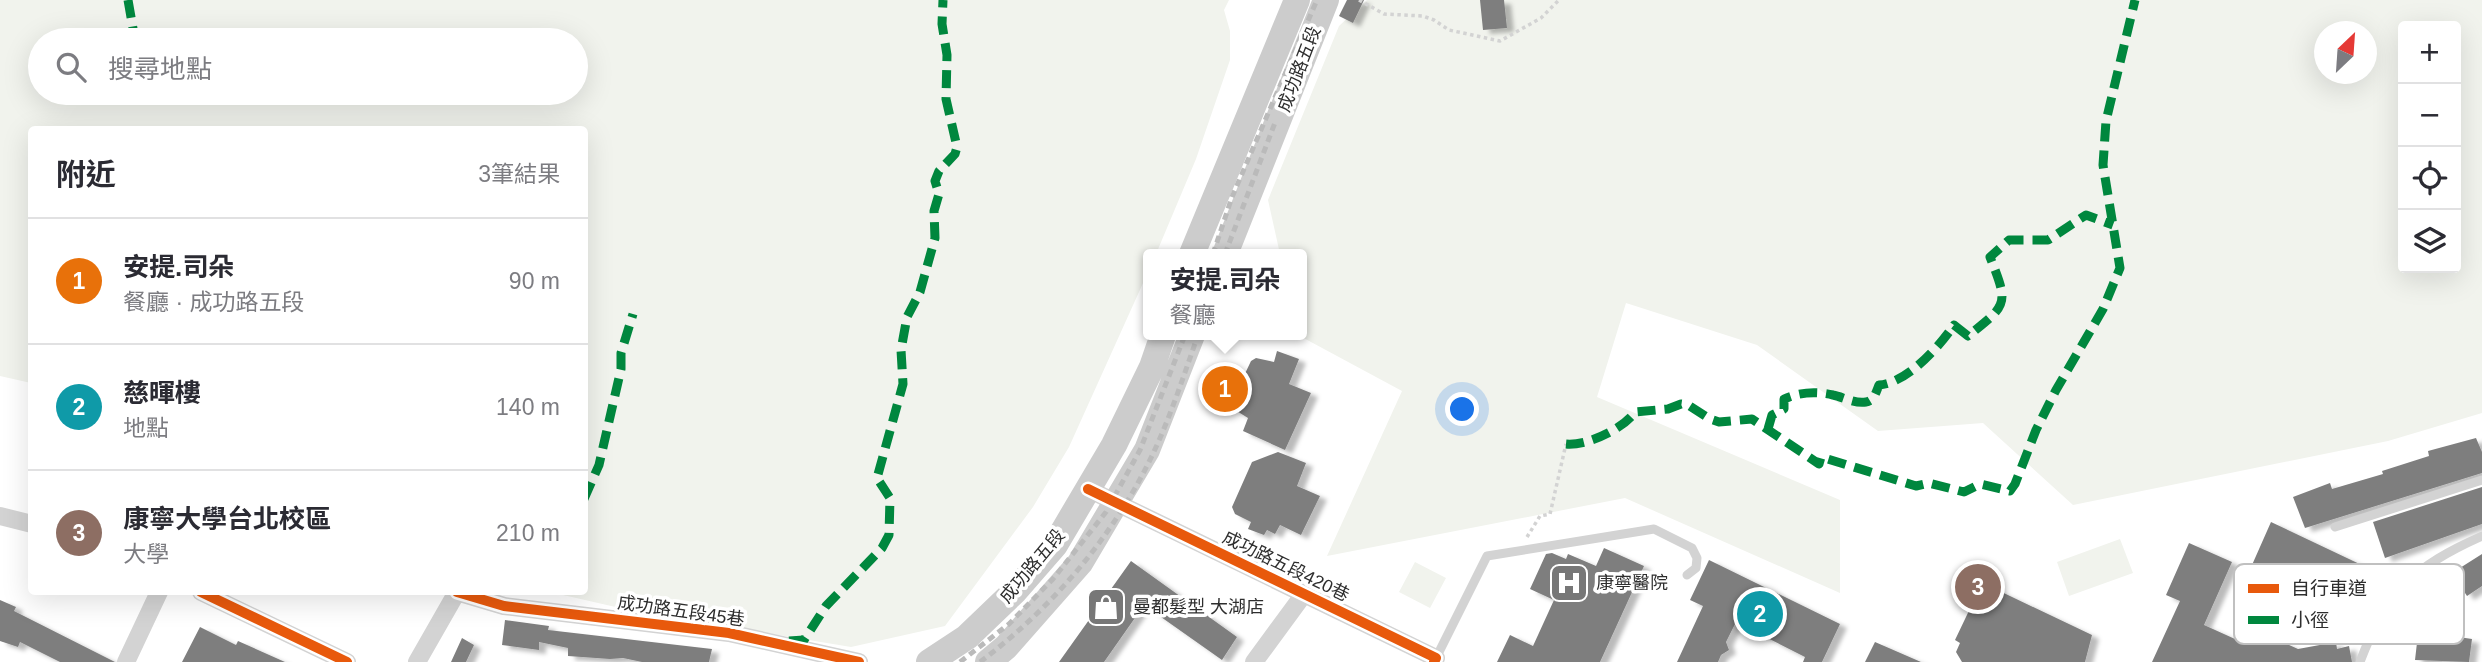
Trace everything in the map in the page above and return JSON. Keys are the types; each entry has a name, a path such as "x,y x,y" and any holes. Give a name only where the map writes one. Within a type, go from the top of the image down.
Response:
{"main road":[{"name":"成功路五段","path":"1194,249 1273,52 1297,0"},
{"name":"成功路五段","path":"1227,249 1326,0"},
{"name":"成功路五段","path":"929,662 967,637 1016,591 1055,545 1114,445 1152,367 1161,340"},
{"name":"成功路五段","path":"988,662 1006,647 1080,563 1147,450 1190,340"}],"street":[{"name":"成功路五段420巷","path":"1088,489 1435,660"},
{"path":"0,516 28,523"},
{"path":"1254,662 1304,594"},
{"path":"126,662 158,595"},
{"path":"207,595 347,662"},
{"path":"417,662 455,595"},
{"name":"成功路五段45巷","path":"467,595 504,606 729,633 859,662"}],"lane":[{"path":"2335,527 2482,480"},
{"path":"1435,660 1487,556 1654,529 1692,548 1697,558 1696,568 1687,575"},
{"path":"2428,564 2482,536"},
{"path":"2360,662 2367,644"}],"path":[{"path":"1360,0 1384,14 1423,16 1448,30 1500,41 1541,18 1559,0"},
{"path":"1519,551 1539,516 1550,514 1566,444"}],"shaded area":[{"path":"0,0 1229,0 1224,10 1230,31 1230,60 1196,159 1158,249 1143,249 1143,283 1069,447 1033,507 945,626 851,647 633,611 563,595 588,595 588,126 28,126 28,382 0,376"},
{"path":"1367,0 2482,0 2482,413 2388,441 2073,505 1983,423 1878,431 1757,345 1626,303 1597,397 1840,500 1840,593 1625,498 1327,556 1402,391 1307,340 1307,249 1279,249 1268,200 1339,26"},
{"path":"2120,539 2133,573 2069,596 2057,562"},
{"path":"1415,562 1446,578 1430,608 1399,592"}],"building":[{"path":"1347,0 1364,0 1353,23 1339,16"},
{"path":"1480,0 1504,0 1507,28 1483,30"},
{"path":"1277,351 1299,359 1289,384 1311,393 1285,450 1243,431 1248,418 1232,408 1233,399 1251,361 1256,358 1274,362"},
{"path":"2476,438 2482,452 2482,473 2305,528 2293,497 2330,483 2332,489 2383,474 2382,471 2429,456 2428,451"},
{"path":"1278,452 1306,463 1297,486 1320,496 1301,535 1280,525 1275,534 1267,530 1264,535 1248,529 1251,522 1235,514 1232,507 1252,462"},
{"path":"2482,487 2482,524 2385,558 2373,522"},
{"path":"2271,522 2360,564 2252,564"},
{"path":"2189,543 2232,562 2204,625 2234,639 2234,644 2287,644 2298,649 2325,644 2336,644 2337,649 2349,646 2352,662 2152,662 2180,601 2166,595"},
{"path":"1604,548 1644,566 1600,662 1497,662 1510,635 1533,646 1554,600 1530,589 1546,554 1552,553 1566,559 1568,554 1596,566"},
{"path":"2482,554 2482,586 2467,596 2464,591 2464,565"},
{"path":"1709,560 1840,624 1822,662 1803,662 1805,657 1736,622 1726,642 1729,650 1721,655 1718,662 1677,662 1703,606 1690,600"},
{"path":"1131,561 1237,637 1222,660 1144,605 1104,662 1059,662"},
{"path":"1987,585 2092,635 2085,662 1962,662 1956,652 1960,643 1955,640 1976,596 1979,597"},
{"path":"0,600 16,607 14,611 115,662 60,662 20,642 18,647 0,641"},
{"path":"505,620 549,626 548,630 712,649 709,662 642,662 623,658 568,656 568,648 539,642 539,650 502,645"},
{"path":"200,627 236,645 238,641 285,662 182,662"},
{"path":"462,638 474,645 466,662 451,662"},
{"path":"2464,638 2472,639 2469,662 2415,660 2417,644 2464,644"},
{"path":"1875,642 1921,662 1865,662"}],"railway":[{"path":"1215,249 1232,197 1317,0"},
{"path":"1227,249 1276,120"},
{"path":"960,662 1009,624 1053,579 1106,512 1140,450 1183,340"},
{"path":"980,662 1008,640 1059,591 1124,507 1157,445 1196,340"}],"marked path":[{"path":"128,0 133,28"},
{"path":"789,641 804,640 826,606 882,548 889,535 890,498 877,478 903,384 901,350 907,317 920,292 935,238 934,211 939,194 935,181 939,171 955,154 957,147 946,99 947,55 942,24 943,0"},
{"path":"1566,444 1584,442 1604,435 1635,412 1668,409 1681,404 1719,422 1752,419 1819,464 1821,457 1916,486 1929,483 1964,492 1980,484 2010,491 2036,430 2103,309 2120,268 2103,165 2106,121 2135,0"},
{"path":"1768,429 1772,415 1784,409 1784,399 1814,393 1858,402 1869,401 1879,385 1900,378 1921,363 1954,325 1968,336 1998,310 2002,295 1990,257 2009,240 2048,240 2086,215 2113,225"},
{"path":"588,490 599,465 621,369 621,353 633,314"}],"cycle path":[{"path":"1088,489 1436,658 1434,662"},
{"path":"207,595 347,662"},
{"path":"467,595 504,606 729,633 859,662"}],"place":[{"name":"安提.司朵","path":"1225,389"},
{"name":"康寧醫院","path":"1569,583"},
{"name":"康寧大學台北校區","path":"1978,587"},
{"name":"曼都髮型 大湖店","path":"1106,607"},
{"name":"慈暉樓","path":"1760,614"}]}
